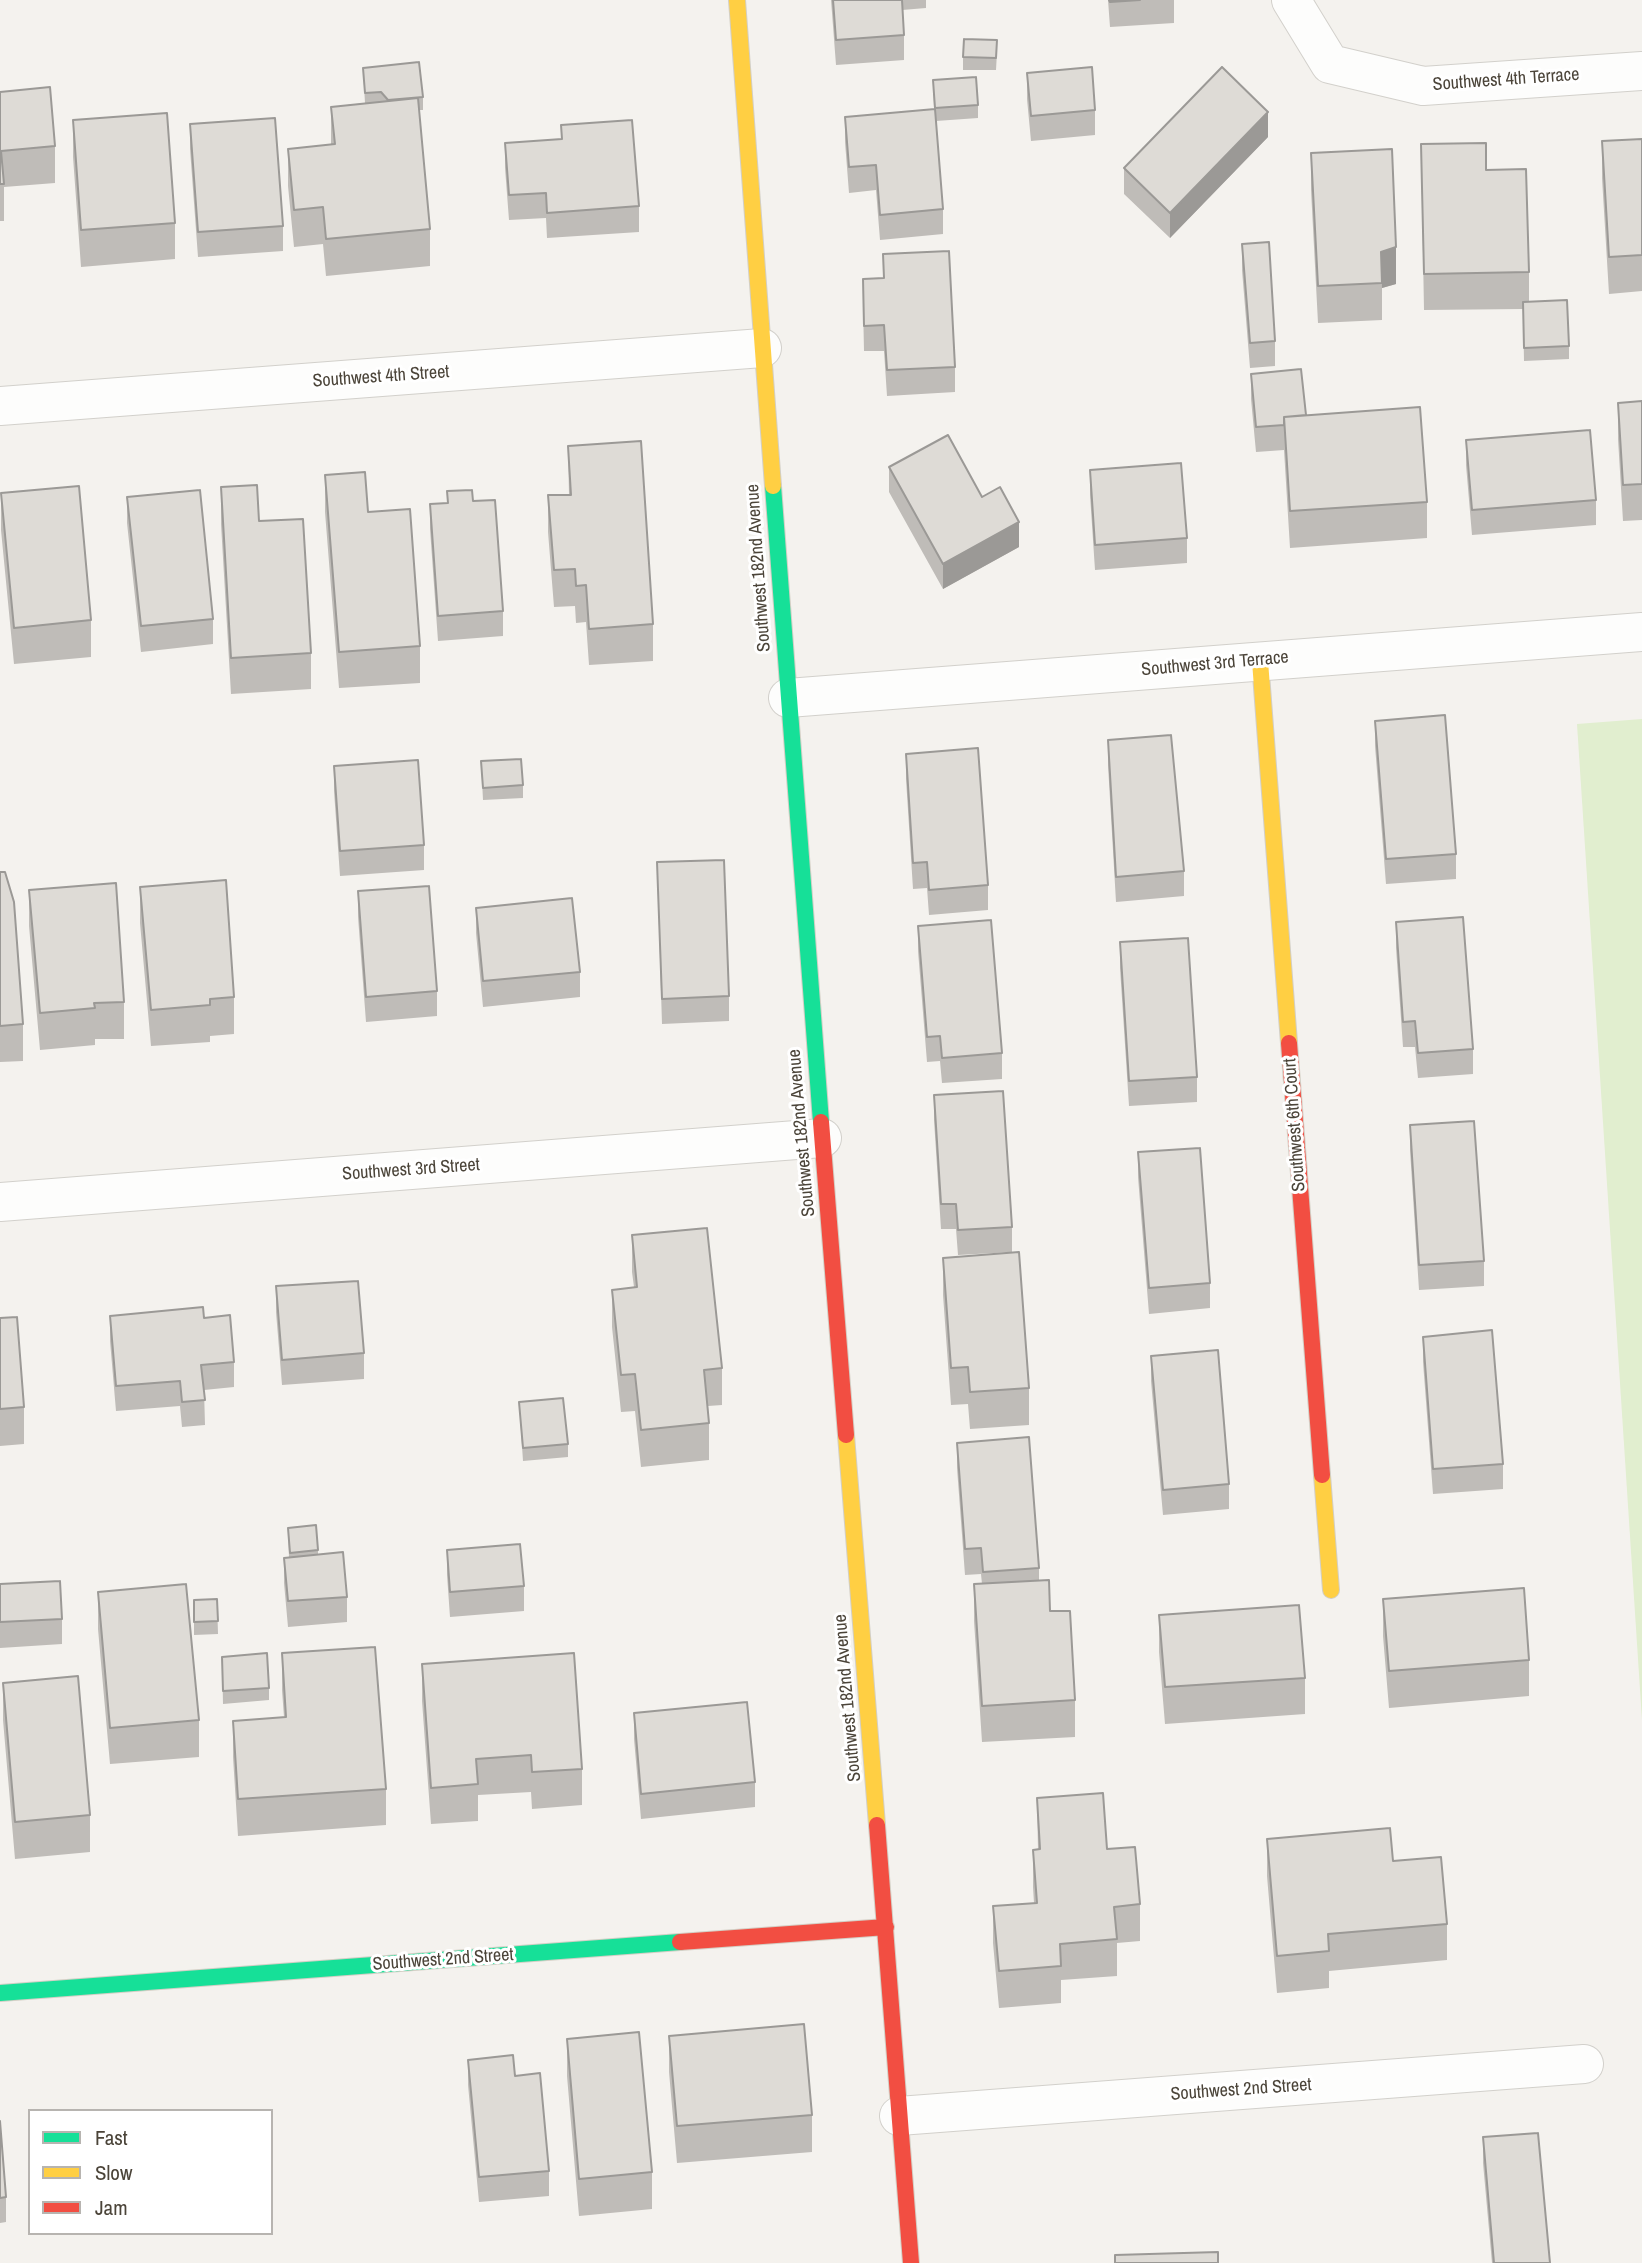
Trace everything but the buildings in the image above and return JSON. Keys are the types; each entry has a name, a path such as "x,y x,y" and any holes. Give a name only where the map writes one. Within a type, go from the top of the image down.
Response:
{"street":[{"name":"Southwest 182nd Avenue","path":"737,0 788,698 911,2263"},
{"name":"Southwest 4th Terrace","path":"1291,0 1330,64 1423,86 1642,71"},
{"name":"Southwest 4th Street","path":"0,406 762,348"},
{"name":"Southwest 3rd Terrace","path":"788,698 1642,632"},
{"name":"Southwest 6th Court","path":"1260,660 1331,1590"},
{"name":"Southwest 3rd Street","path":"0,1202 822,1138"},
{"name":"Southwest 2nd Street","path":"0,1993 886,1927"},
{"name":"Southwest 2nd Street","path":"899,2116 1584,2064"}],"green space":[{"path":"1642,719 1642,1720 1577,724"}],"traffic: fast":[{"path":"773,486 821,1122"},
{"path":"0,1993 680,1942"}],"traffic: slow":[{"path":"737,0 773,486"},
{"path":"1260,661 1289,1043"},
{"path":"846,1435 877,1825"},
{"path":"1322,1475 1331,1590"}],"traffic: jam":[{"path":"1289,1043 1322,1475"},
{"path":"821,1122 846,1435"},
{"path":"877,1825 911,2263"},
{"path":"680,1942 886,1927"}]}
